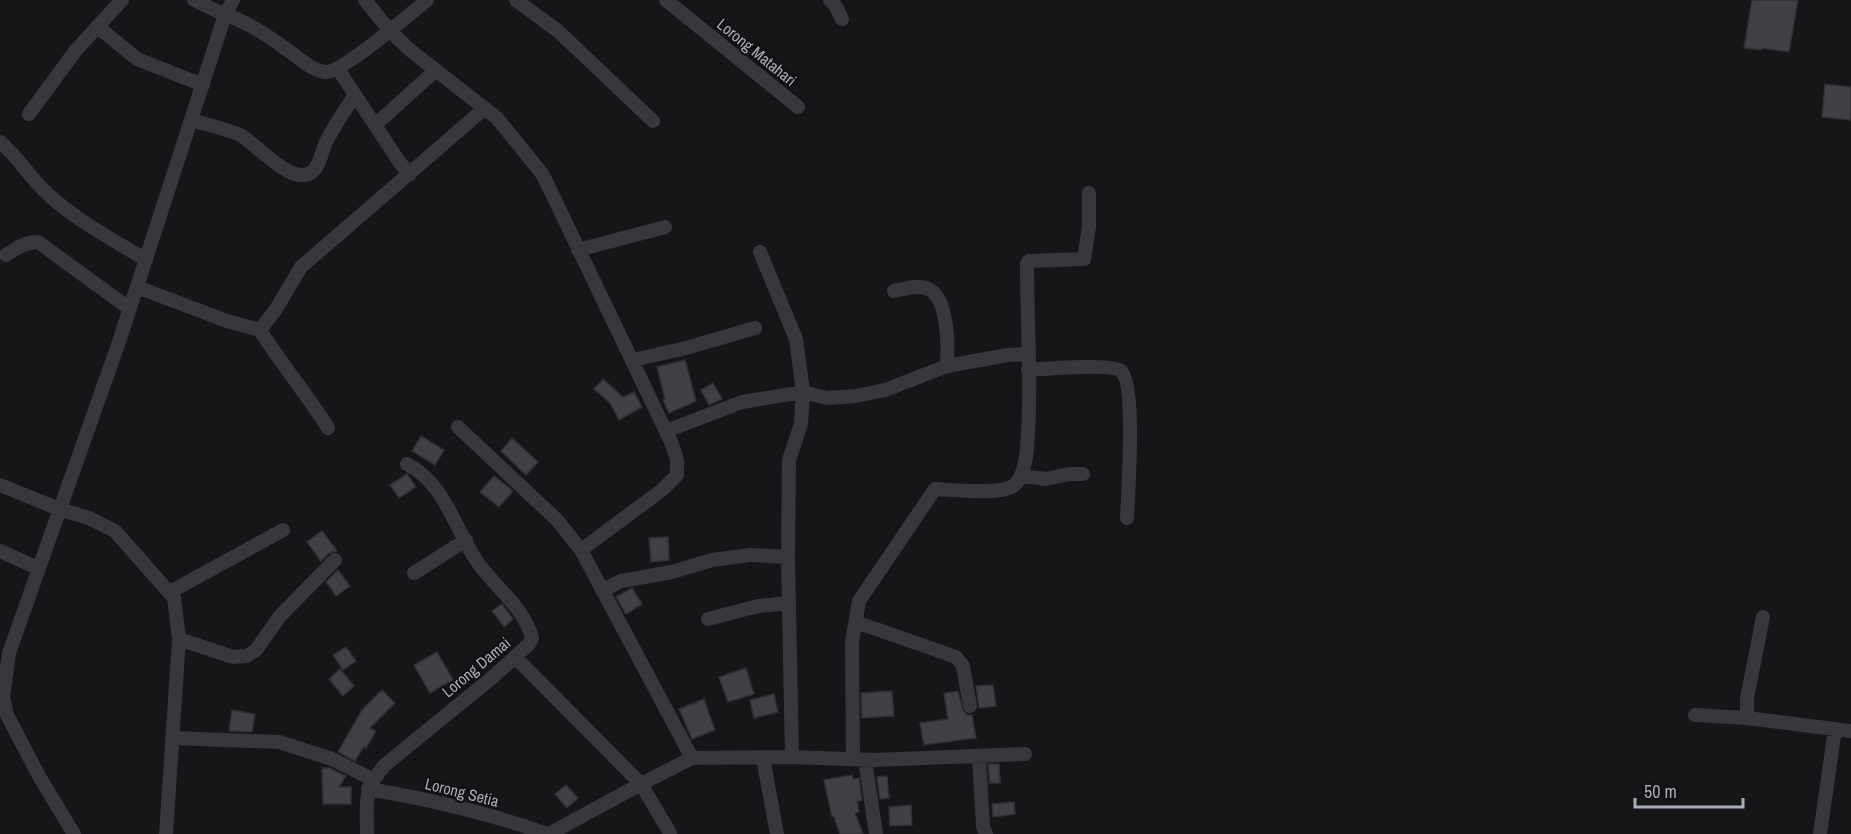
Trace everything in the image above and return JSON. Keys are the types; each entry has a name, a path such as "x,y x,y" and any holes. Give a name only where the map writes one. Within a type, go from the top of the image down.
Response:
{"street":[{"path":"29,114 63,66 122,0"},
{"path":"194,0 256,28 318,70 328,72 338,69 427,0"},
{"path":"74,834 39,776 7,715 2,680 38,568 130,309 225,15 233,0"},
{"path":"365,0 389,30 498,118 543,175 666,431 677,460 677,475 662,490 581,550"},
{"path":"516,0 558,31 653,122"},
{"name":"Lorong Matahari","path":"666,0 798,107"},
{"path":"830,0 842,19"},
{"path":"98,27 129,55 203,85"},
{"path":"338,69 410,174"},
{"path":"375,125 436,70"},
{"path":"191,120 231,131 243,137 265,156 294,175 306,175 315,168 327,141 355,95"},
{"path":"260,330 276,309 301,267 485,108"},
{"path":"0,142 10,149 50,197 146,260"},
{"path":"876,834 859,760 852,642 860,601 935,489 993,491 1013,486 1021,476 1027,450 1029,354 1027,264 1029,261 1084,259 1089,227 1089,193"},
{"path":"578,250 665,227"},
{"path":"6,255 22,245 38,242 130,309"},
{"path":"760,252 796,339 803,392 801,424 789,460 788,557 792,757"},
{"path":"894,291 914,286 927,288 938,297 944,314 948,346 946,366"},
{"path":"137,287 227,321 260,330 273,352 314,405 328,428"},
{"path":"633,360 755,328"},
{"path":"666,431 742,402 803,392 827,398 856,396 885,390 946,366 1008,355 1029,354"},
{"path":"1028,370 1106,367 1121,370 1126,377 1129,391 1130,458 1127,518"},
{"path":"458,427 557,520 581,550 692,759"},
{"name":"Lorong Damai","path":"370,784 385,765 515,657 532,640 522,615 476,560 439,491 419,470 406,464"},
{"path":"1021,476 1046,479 1069,474 1083,474"},
{"path":"0,485 59,509 89,518 115,531 174,598 179,639 166,834"},
{"path":"170,592 283,530"},
{"path":"414,573 466,540"},
{"path":"0,551 38,568"},
{"path":"603,590 621,581 672,572 712,560 750,555 788,557"},
{"path":"179,639 233,657 247,656 256,650 280,616 335,560"},
{"path":"708,619 758,606 789,603"},
{"path":"1747,718 1747,698 1762,617"},
{"path":"856,622 956,657 963,666 970,706"},
{"path":"515,657 641,784 670,833"},
{"path":"1695,715 1747,718 1851,731"},
{"path":"1820,834 1835,729"},
{"name":"Lorong Setia","path":"173,738 279,742 332,759 370,784 548,834"},
{"path":"548,834 692,759 792,757 859,760 1025,754"},
{"path":"980,756 983,826 986,834"},
{"path":"763,758 777,834"},
{"path":"367,834 370,784"}],"building":[{"path":"1752,0 1798,0 1789,52 1744,48"},
{"path":"1825,84 1851,87 1851,120 1822,117"},
{"path":"685,360 696,401 669,413 663,400 665,399 657,367"},
{"path":"603,379 623,397 634,392 642,407 619,420 610,403 594,389"},
{"path":"713,383 722,399 709,405 701,390"},
{"path":"421,436 444,450 435,465 412,451"},
{"path":"512,438 538,462 526,475 501,451"},
{"path":"407,474 416,487 399,498 390,485"},
{"path":"494,476 513,491 499,507 480,492"},
{"path":"322,531 337,551 329,553 321,561 307,542"},
{"path":"668,537 669,560 651,562 649,538"},
{"path":"338,570 350,586 336,596 326,582"},
{"path":"632,588 642,604 626,614 616,597"},
{"path":"502,604 513,619 504,627 492,611"},
{"path":"346,647 356,661 343,670 333,655"},
{"path":"437,652 453,680 430,693 414,665"},
{"path":"746,668 754,694 728,702 719,677"},
{"path":"340,669 354,686 343,696 329,679"},
{"path":"993,685 996,706 979,708 976,686"},
{"path":"382,690 395,703 370,728 376,731 366,748 364,746 355,761 338,752 362,710"},
{"path":"892,691 894,716 862,718 861,693"},
{"path":"958,691 963,711 967,715 972,715 976,738 924,745 920,723 948,719 944,693"},
{"path":"774,694 778,712 754,718 750,700"},
{"path":"704,699 715,730 692,739 679,709"},
{"path":"232,710 255,714 252,732 229,731"},
{"path":"988,764 999,764 1000,783 990,783"},
{"path":"322,768 329,768 346,776 339,787 351,787 351,804 323,804"},
{"path":"852,775 853,779 859,778 862,800 857,801 859,812 855,813 863,834 840,834 834,817 832,817 824,780"},
{"path":"887,776 889,798 880,799 877,777"},
{"path":"566,785 578,798 567,808 555,794"},
{"path":"1014,802 1015,814 993,817 992,804"},
{"path":"911,805 912,825 890,826 889,807"}]}
